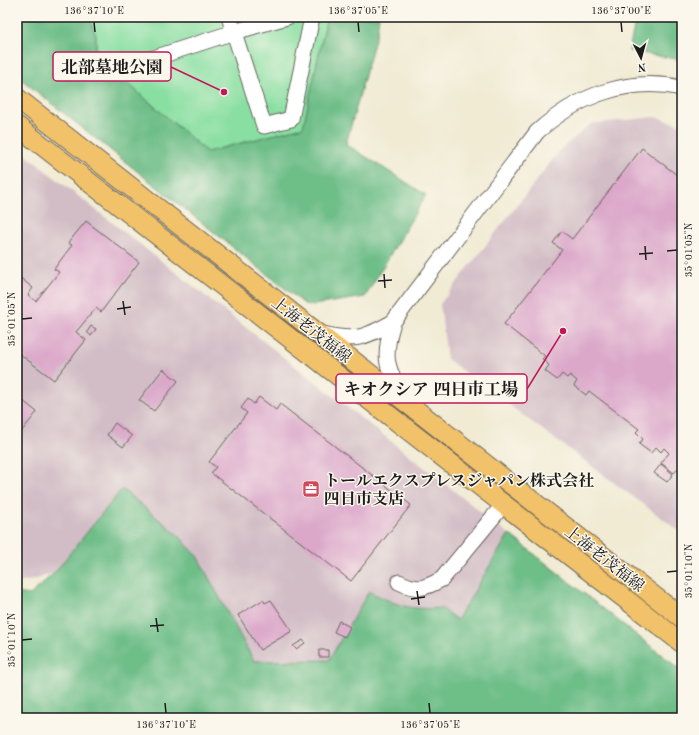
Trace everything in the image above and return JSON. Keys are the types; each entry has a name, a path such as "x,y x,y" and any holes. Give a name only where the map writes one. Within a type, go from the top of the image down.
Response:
{"main road":[{"name":"上海老茂福線","path":"17,98 682,618"},
{"name":"上海老茂福線","path":"17,126 682,643"}],"street":[{"path":"229,17 264,126 291,119 312,17"},
{"path":"123,68 234,32 287,17"},
{"path":"409,405 393,377 386,360 386,349 393,322 537,132 550,120 580,101 614,88 658,84 682,88"},
{"path":"316,333 336,337 362,338 393,322"},
{"path":"399,582 412,589 428,587 442,579 503,505"}],"shaded area":[{"path":"655,117 682,125 682,533 447,359 440,304 561,149 591,124"},
{"path":"17,148 509,534 457,620 441,608 419,609 406,607 391,602 369,591 330,660 254,662 197,556 122,489 55,572 37,579 17,583"}],"green space":[{"path":"17,17 89,17 96,35 96,56 207,152 303,127 327,17 379,17 377,32 346,144 426,195 365,297 307,306 17,76"},
{"path":"89,17 327,17 303,127 207,152 96,56 96,36"},
{"path":"636,17 682,17 682,60 629,51"},
{"path":"122,489 178,535 197,556 254,661 329,660 369,591 404,606 441,608 457,620 509,534 682,671 682,718 17,718 17,593 30,595 55,572"}],"building":[{"path":"642,148 677,175 681,170 682,171 682,464 674,473 661,463 669,453 664,448 661,452 656,447 651,453 639,444 643,439 636,432 639,429 589,391 586,395 574,386 577,381 570,375 567,378 562,374 557,380 545,371 549,365 542,359 545,356 504,324 562,250 553,243 562,231 572,239"},
{"path":"86,221 139,262 101,312 96,308 76,332 86,340 54,380 17,352 17,275 33,288 28,295 36,301 59,272 54,269 72,245 68,243"},
{"path":"91,326 96,329 91,336 87,332"},
{"path":"163,369 178,381 154,411 139,400"},
{"path":"17,396 37,412 17,437"},
{"name":"トールエクスプレスジャパン株式会社 四日市支店","path":"259,397 276,410 280,404 411,505 351,581 211,473 216,467 209,462 247,413 241,408 248,399 254,404"},
{"path":"115,423 132,436 123,447 107,435"},
{"path":"661,464 673,474 667,482 654,473"},
{"path":"263,600 265,603 271,600 292,631 260,650 238,615"},
{"path":"339,621 350,627 345,637 334,632"},
{"path":"303,640 305,643 296,649 293,646"},
{"path":"319,650 328,650 328,657 319,657"}],"place":[{"name":"北部墓地公園","path":"224,92"},
{"name":"キオクシア 四日市工場","path":"563,331"},
{"name":"トールエクスプレスジャパン株式会社 四日市支店","path":"311,489"}]}
